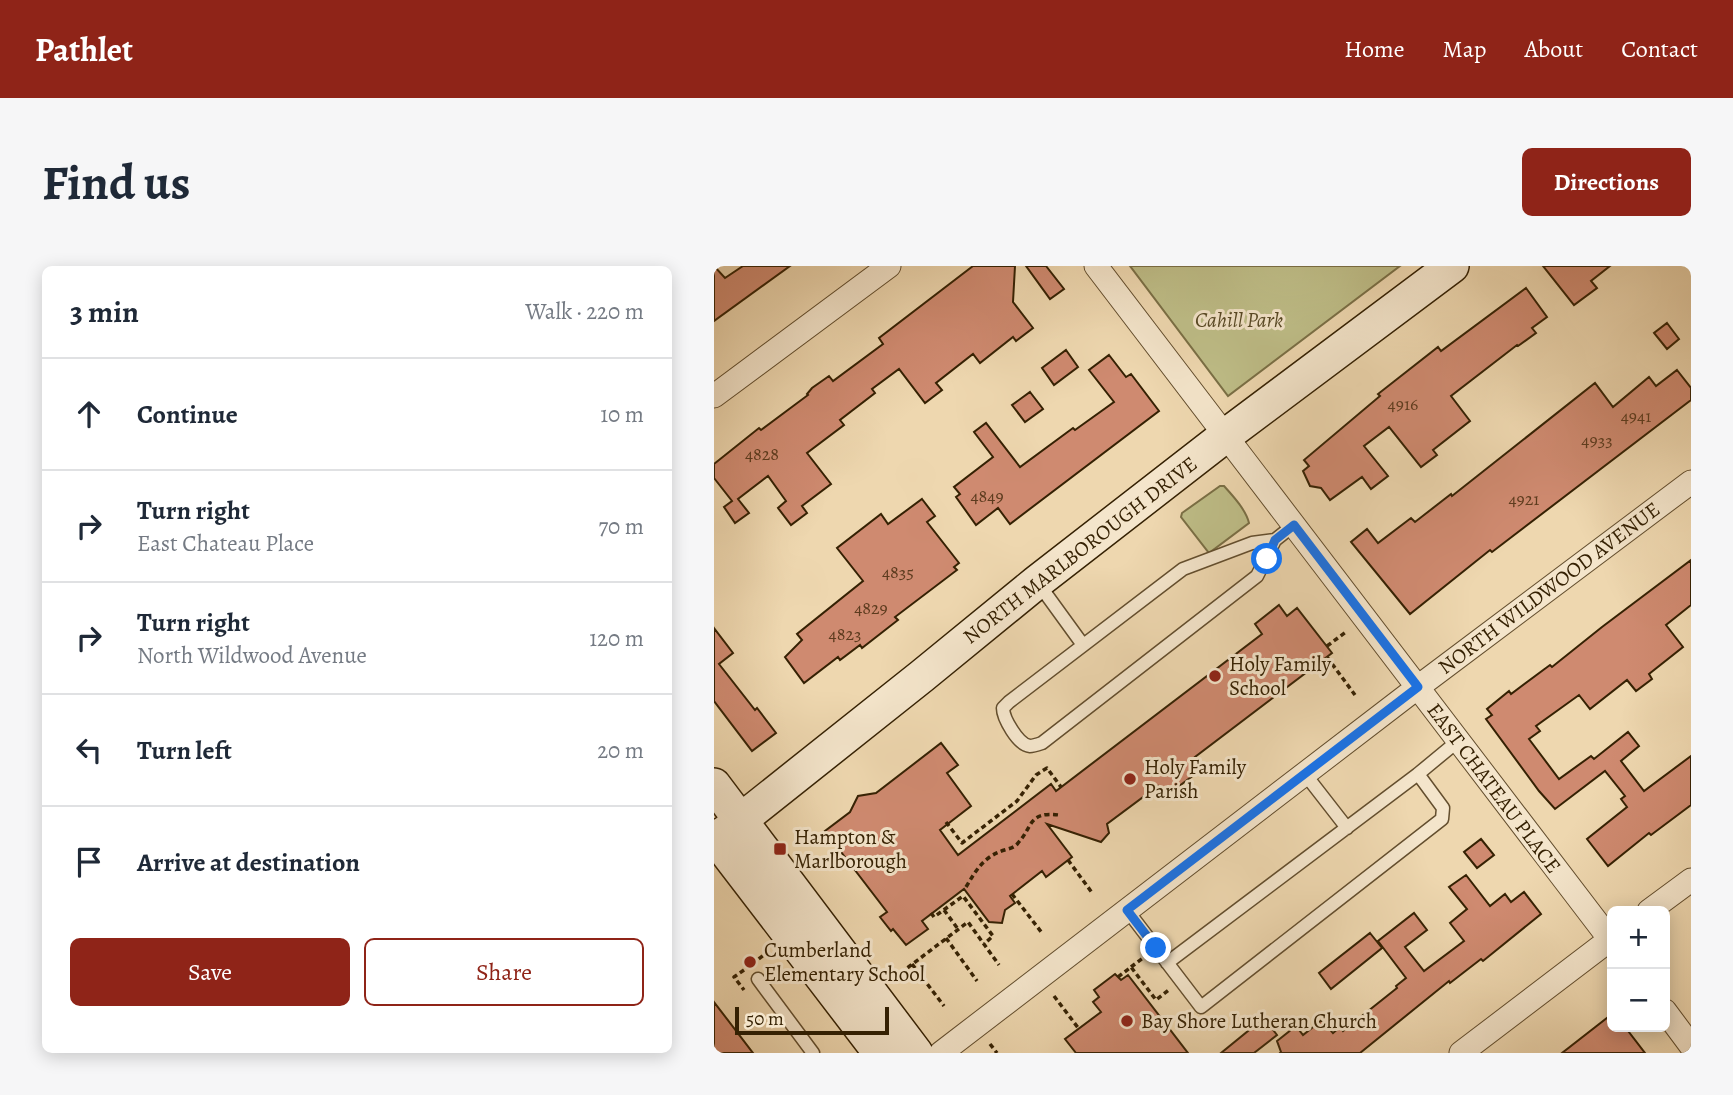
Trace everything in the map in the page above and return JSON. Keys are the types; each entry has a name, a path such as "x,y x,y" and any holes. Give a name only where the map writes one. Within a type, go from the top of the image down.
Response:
{"street":[{"path":"714,396 889,266"},
{"name":"EAST CHATEAU PLACE","path":"1096,266 1607,934"},
{"name":"NORTH MARLBOROUGH DRIVE","path":"721,834 1037,582 1225,436 1452,266"},
{"name":"NORTH WILDWOOD AVENUE","path":"941,1053 1418,687 1691,482"},
{"path":"714,785 721,834 880,1053"},
{"path":"721,834 916,1053"},
{"path":"1656,906 1691,880"},
{"path":"1461,1053 1607,944"},
{"path":"1670,1018 1691,1046"}],"lane":[{"path":"1275,540 1252,542 1183,569 1003,708 1003,717 1022,744 1031,746 1042,743 1256,576 1275,540 1294,525"},
{"path":"1037,582 1083,645"},
{"path":"1167,963 1458,741"},
{"path":"1305,774 1347,828"},
{"path":"1127,910 1201,1007 1442,819 1443,808 1418,774"},
{"path":"758,979 813,1053"}],"path":[{"path":"1327,646 1346,632"},
{"path":"1327,657 1355,695"},
{"path":"946,822 962,843 1017,801 1036,775 1047,768 1061,787"},
{"path":"966,887 982,863 992,855 1018,844 1030,823 1049,814 1059,815"},
{"path":"1068,860 1093,894"},
{"path":"1012,894 1042,933"},
{"path":"931,913 934,917 962,896 993,936 984,944"},
{"path":"944,910 958,929"},
{"path":"889,981 968,922 999,965"},
{"path":"946,938 977,981"},
{"path":"912,964 944,1006"},
{"path":"1118,977 1131,967 1156,1000 1182,981"},
{"path":"1054,996 1079,1029"},
{"path":"990,1044 997,1053"}],"green space":[{"name":"Cahill Park","path":"1130,266 1400,266 1228,396"},
{"path":"1220,486 1224,486 1235,499 1249,523 1209,553 1181,517 1182,513"}],"building":[{"path":"714,266 725,278 743,266 790,266 714,321"},
{"path":"973,266 1015,266 1013,302 1033,328 1016,341 1013,337 980,363 973,354 936,383 942,390 925,403 899,369 872,389 875,393 840,420 844,425 807,453 831,484 802,506 807,513 791,525 778,508 786,501 768,476 738,499 749,513 735,523 724,507 732,501 714,478 714,464 759,428 761,430 808,395 812,388 829,376 833,381 883,344 879,338"},
{"path":"1026,266 1046,266 1064,289 1050,299"},
{"path":"1543,266 1610,266 1591,281 1597,288 1574,305"},
{"path":"1526,288 1547,317 1532,328 1536,333 1451,396 1470,421 1433,450 1437,455 1421,467 1389,427 1364,446 1388,476 1371,489 1362,477 1330,500 1321,488 1310,486 1303,471 1309,466 1304,460 1380,396 1378,394 1438,347 1441,351"},
{"path":"1667,323 1679,339 1667,349 1654,333"},
{"path":"1066,350 1078,367 1054,385 1042,368"},
{"path":"1109,355 1126,377 1131,374 1159,411 1010,524 998,508 976,525 956,497 960,494 954,487 993,457 974,432 986,423 1020,467 1114,402 1089,370"},
{"path":"1677,370 1691,388 1691,400 1492,552 1490,550 1410,614 1351,542 1367,529 1378,543 1411,518 1415,522 1595,383 1613,407 1649,377 1656,386"},
{"path":"1030,392 1043,409 1025,422 1012,405"},
{"path":"922,499 935,516 927,522 959,563 954,567 957,570 895,617 898,620 862,648 860,645 840,660 838,657 804,683 785,657 802,640 797,634 863,581 837,548 881,514 888,524"},
{"path":"1691,560 1691,605 1666,625 1683,647 1649,674 1652,679 1636,691 1627,680 1590,709 1579,695 1536,726 1540,731 1529,739 1559,779 1591,756 1594,759 1628,732 1639,746 1621,761 1644,791 1691,756 1691,805 1651,835 1649,833 1608,866 1587,839 1627,807 1621,799 1625,796 1605,771 1555,809 1486,719 1492,715 1487,709 1509,691 1511,694 1550,665 1552,667"},
{"name":"Holy Family Parish","path":"1279,605 1287,616 1297,608 1332,653 1195,757 1203,768 1166,796 1158,786 1107,824 1109,833 1101,842 1047,824 1072,857 1046,877 1042,871 1010,896 1015,903 1005,910 1002,923 989,922 964,889 922,921 928,929 906,945 880,917 887,912 825,831 850,812 858,796 876,793 941,743 958,765 947,773 971,806 940,830 958,855 1051,784 1056,791 1262,634 1255,624"},
{"path":"714,628 733,653 719,664 776,733 752,751 714,701"},
{"path":"1481,839 1494,855 1477,868 1464,852"},
{"path":"1466,875 1490,906 1505,894 1511,902 1524,892 1541,914 1483,961 1481,959 1450,983 1449,981 1360,1053 1280,1053 1277,1041 1296,1026 1303,1035 1322,1020 1333,1033 1340,1027 1343,1031 1397,988 1406,978 1378,941 1414,913 1427,930 1405,947 1424,971 1464,941 1450,923 1467,909 1449,887"},
{"path":"1370,933 1382,948 1331,989 1319,973"},
{"name":"Bay Shore Lutheran Church","path":"1115,974 1121,980 1128,975 1188,1053 1076,1053 1065,1039 1101,1012 1093,1002 1099,997 1094,990"},
{"path":"714,1002 753,1053 714,1053"},
{"path":"1264,1018 1277,1035 1254,1053 1221,1053"},
{"path":"1607,1018 1607,1032 1629,1032 1645,1053 1562,1053"}],"place":[{"name":"Holy Family School","path":"1215,676"},
{"name":"Holy Family Parish","path":"1130,779"},
{"name":"Hampton & Marlborough","path":"780,849"},
{"name":"Cumberland Elementary School","path":"750,962"},
{"name":"Bay Shore Lutheran Church","path":"1127,1021"}],"route":[{"path":"1156,948 1127,910 1418,687 1294,525 1275,540 1267,559"}]}
